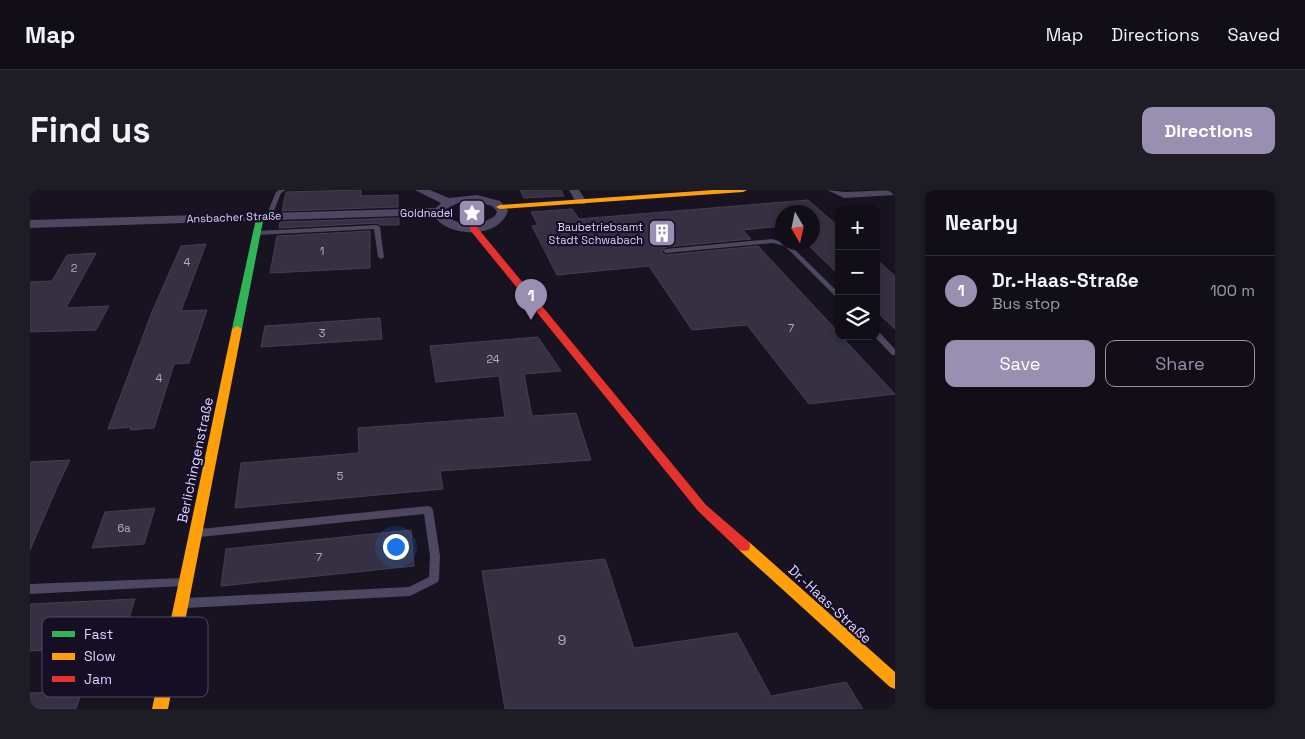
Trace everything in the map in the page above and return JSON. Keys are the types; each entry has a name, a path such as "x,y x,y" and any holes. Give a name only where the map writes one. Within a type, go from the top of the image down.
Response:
{"street":[{"path":"420,190 449,202"},
{"path":"574,190 582,202"},
{"path":"500,207 503,216 499,221 492,225 473,228 454,226 447,223 442,220 439,211 449,202 458,199 477,198 487,200 500,207 742,190"},
{"path":"832,190 844,194 895,192"},
{"name":"Ansbacher Straße","path":"30,224 439,211"},
{"name":"Berlichingenstraße","path":"178,617 257,232 265,216"},
{"name":"Dr.-Haas-Straße","path":"473,228 702,508 890,673"}],"lane":[{"path":"265,216 279,192 283,190"},
{"path":"257,232 377,227 381,257"},
{"path":"666,251 772,241 781,242 787,245 837,295"},
{"path":"880,338 895,353"},
{"path":"181,604 410,591 434,579 435,556 428,510 195,534"},
{"path":"30,589 186,582"}],"building":[{"path":"361,190 361,196 398,195 398,207 282,211 286,192"},
{"path":"520,190 561,190 564,196 524,198"},
{"path":"808,200 814,205 775,205 775,227 743,230 751,239 666,247 661,252 666,255 758,246 835,329 835,340 845,340 895,394 809,404 747,325 692,330 649,266 557,275 532,226 538,225 531,212 572,209 579,219"},
{"path":"820,210 835,224 835,271 813,250 820,250"},
{"path":"399,218 399,225 380,225 377,223 279,228 280,222"},
{"path":"370,231 370,268 270,273 277,236"},
{"path":"206,244 181,311 207,310 189,363 174,364 154,428 108,429 152,312 181,246"},
{"path":"96,253 66,308 109,306 96,330 30,332 30,282 52,281 67,255"},
{"path":"880,263 895,276 895,329 880,315"},
{"path":"380,318 382,339 261,347 265,326"},
{"path":"538,337 561,371 524,374 532,416 576,413 591,460 440,471 443,489 235,508 241,463 359,453 358,428 505,417 499,376 436,382 430,346"},
{"path":"70,460 58,485 30,550 30,462"},
{"path":"155,508 144,544 92,548 105,512"},
{"path":"411,530 414,566 221,586 226,549"},
{"path":"605,559 634,648 737,633 771,696 846,682 863,709 505,709 482,571"},
{"path":"135,599 129,617 42,617 42,650 30,651 30,604"},
{"path":"30,693 42,693 42,697 80,697 76,709 30,709"}],"traffic: fast":[{"path":"237,329 260,216"}],"traffic: slow":[{"path":"500,207 743,190"},
{"path":"179,617 237,329"},
{"path":"744,546 895,682"},
{"path":"160,709 162,697"}],"traffic: jam":[{"path":"473,228 702,508 744,546"}],"place":[{"name":"Goldnadel","path":"472,213"},
{"name":"Baubetriebsamt Stadt Schwabach","path":"662,233"},
{"name":"Dr.-Haas-Straße","path":"531,320"}]}
